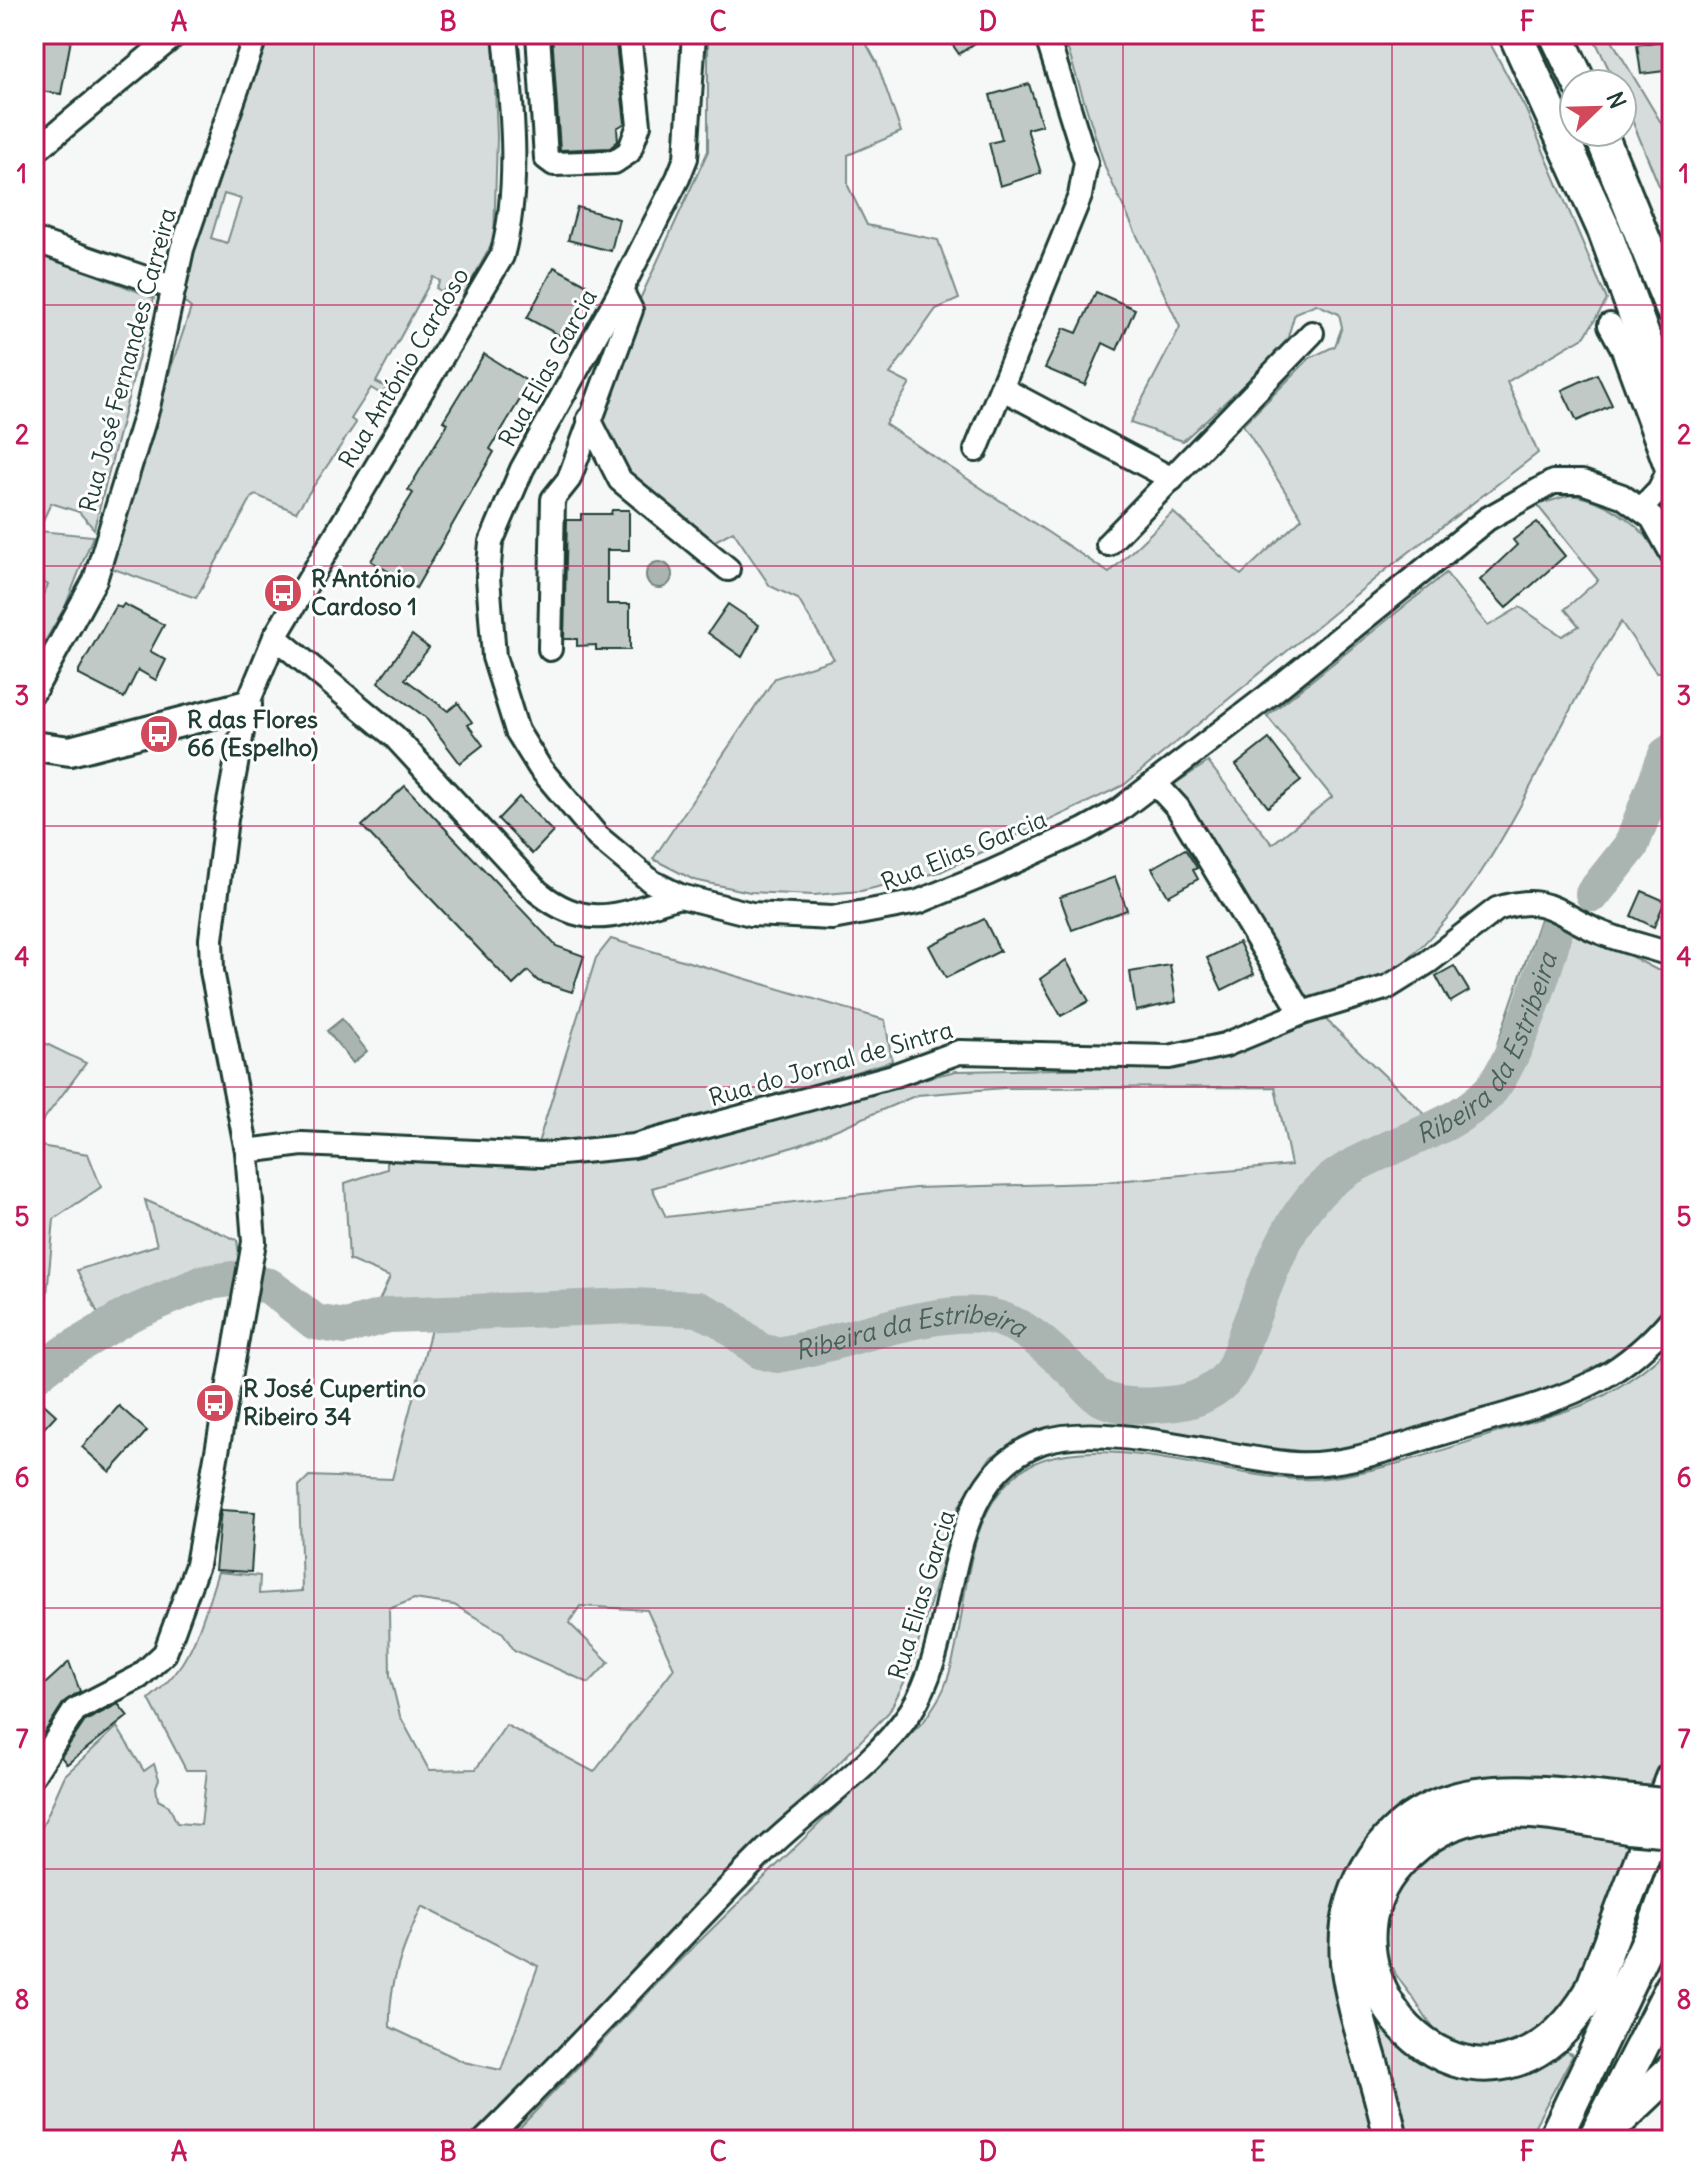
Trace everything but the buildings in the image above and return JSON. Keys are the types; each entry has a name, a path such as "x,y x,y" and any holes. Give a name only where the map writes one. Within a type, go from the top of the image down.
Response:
{"highway":[{"path":"1515,34 1605,232 1672,415"},
{"path":"1556,34 1572,68"},
{"path":"1607,148 1672,309"},
{"path":"1672,1778 1591,1992 1573,2019 1540,2048 1503,2064 1460,2063 1429,2049 1412,2037 1377,1978 1369,1931 1372,1911 1384,1883 1410,1851 1439,1828 1492,1813 1630,1814 1672,1806"},
{"path":"1391,2140 1347,1960 1352,1904 1359,1883 1384,1844 1419,1812 1467,1795 1536,1792 1630,1814 1672,1830"},
{"path":"1554,2140 1654,1929 1672,1878"},
{"path":"1596,2140 1672,1987"},
{"path":"1596,2140 1672,2070"}],"main road":[{"path":"34,746 70,751 247,705"}],"street":[{"path":"34,152 176,34"},
{"name":"Rua José Fernandes Carreira","path":"34,691 95,580 148,407 174,288 205,177 256,34"},
{"name":"Rua António Cardoso","path":"34,1774 75,1710 139,1677 165,1653 194,1581 252,1257 247,1151 212,971 211,939 226,819 247,705 275,637 502,256 508,233 514,132 505,34"},
{"path":"538,34 546,158 554,164 614,162 629,152 639,125 629,34"},
{"name":"Rua Elias Garcia","path":"694,34 686,158 621,290 559,400 499,519 491,542 489,612 494,657 517,731 540,768 598,837 652,882 680,896 751,914 799,919 879,912 918,902 1084,830 1156,784 1487,519 1553,482 1569,481 1608,488 1652,518 1672,554"},
{"path":"976,450 1080,196 1086,162 1046,34"},
{"path":"34,240 174,288"},
{"path":"550,649 553,499 569,479 631,310 621,290"},
{"path":"1610,325 1622,347 1668,472 1666,480 1641,509"},
{"path":"1108,544 1312,333"},
{"path":"1003,389 1172,479"},
{"path":"589,419 620,480 728,569"},
{"path":"275,637 394,736 538,892 560,910 592,918 680,896"},
{"path":"1156,784 1178,808 1302,1013"},
{"name":"Rua do Jornal de Sintra","path":"247,1151 302,1144 541,1155 634,1146 893,1076 959,1052 1169,1057 1225,1045 1302,1013 1388,987 1428,962 1497,909 1523,903 1560,908 1595,930 1672,955"},
{"name":"Rua Elias Garcia","path":"485,2140 763,1853 888,1741 911,1711 929,1677 970,1520 990,1481 1012,1459 1042,1442 1083,1436 1298,1464 1338,1461 1471,1424 1596,1381 1627,1363 1672,1318"}],"shaded area":[{"path":"264,34 493,34 497,137 494,240 465,293 450,283 442,292 436,288 440,281 433,277 376,382 388,388 381,394 371,388 351,419 356,423 296,512 256,495 252,497 196,598 105,566 191,308 178,297","holes":["224,194 241,199 227,243 211,238"]},
{"path":"708,34 861,34 877,63 901,132 848,155 848,186 867,225 938,240 959,299 936,309 890,374 910,384 885,424 1109,573 1173,512 1241,575 1302,518 1243,425 1310,358 1335,346 1342,327 1339,314 1316,304 1295,313 1285,347 1183,441 1130,423 1180,327 1106,170 1063,34 1485,34 1526,110 1607,300 1585,336 1507,382 1538,453 1387,569 1124,785 940,872 861,891 814,895 750,892 694,880 653,859 775,678 834,659 798,599 770,586 733,531 704,547 624,473 594,421 641,297 708,151"},
{"path":"1592,34 1608,34 1628,68 1608,68"},
{"path":"1638,84 1672,141 1672,217 1638,135"},
{"path":"34,250 154,298 94,529 79,512 51,503 38,531 93,536 65,607 34,660 34,611 48,585 34,577"},
{"path":"1570,495 1589,499 1623,516 1638,528 1661,559 1669,577 1672,597 1672,671 1656,672 1621,622 1594,666 1518,809 1461,901 1427,941 1388,975 1360,987 1307,1002 1170,787 1208,762 1272,844 1332,797 1267,716 1446,573 1488,626 1520,607 1562,636 1579,626 1565,609 1598,580 1537,505"},
{"path":"659,562 668,566 672,575 668,584 659,588 650,584 646,575 650,566"},
{"path":"1543,910 1657,970 1672,970 1672,1302 1630,1350 1576,1382 1375,1443 1328,1454 1078,1427 1030,1434 990,1458 959,1506 910,1671 889,1712 582,2026 481,2140 34,2140 34,1845 65,1775 117,1727 144,1771 154,1764 159,1779 156,1787 158,1800 169,1806 177,1823 201,1825 207,1770 186,1770 149,1699 186,1657 201,1626 218,1572 260,1576 259,1594 302,1591 299,1486 309,1476 392,1479 431,1329 318,1327 260,1291 265,1268 323,1313 374,1312 390,1277 349,1260 345,1183 387,1169 387,1158 533,1161 832,1101 956,1071 1176,1067 1321,1015 1431,1120 1473,1095 1487,1074","holes":["1275,1087 1291,1165 1094,1183 915,1188 666,1217 652,1188 800,1145 917,1095 1004,1088","414,1599 454,1605 503,1633 514,1650 589,1683 609,1662 569,1623 580,1606 647,1610 674,1668 594,1772 506,1725 476,1769 429,1770 400,1716 390,1675 389,1609","422,1906 538,1966 501,2070 464,2062 390,2027 394,1980"]},
{"path":"611,939 885,1020 892,1061 627,1141 538,1143 596,958"},
{"path":"342,1019 367,1051 353,1063 327,1031"},
{"path":"34,1038 86,1063 41,1123 34,1122"},
{"path":"34,1145 88,1154 101,1187 54,1219 45,1316 34,1322"},
{"path":"145,1200 237,1240 239,1254 231,1289 180,1303 126,1327 75,1358 34,1392 34,1364 101,1320 77,1270 157,1245"},
{"path":"1672,1344 1672,1755 1660,1794 1530,1777 1465,1780 1434,1789 1406,1804 1370,1840 1352,1864 1379,2140 508,2140 671,1969 925,1720 944,1688 954,1658 973,1549 994,1500 1011,1479 1038,1461 1073,1453 1156,1457 1281,1478 1315,1479 1364,1471 1583,1405 1632,1378"},
{"path":"1481,1827 1529,1827 1630,1839 1601,1926 1583,1969 1560,2007 1550,2018 1522,2037 1489,2047 1472,2048 1442,2037 1434,2029 1392,1968 1386,1953 1386,1939 1393,1903 1410,1874 1434,1852"},
{"path":"1364,1987 1385,2020 1525,2069 1563,2050 1573,2055 1527,2140 1405,2140"}],"waterway":[{"name":"Ribeira da Estribeira","path":"1593,894 1631,846 1666,755 1672,751"},
{"name":"Ribeira da Estribeira","path":"34,1376 63,1354 130,1314 203,1283 232,1279 269,1286 315,1322 345,1327 389,1315 633,1306 698,1309 721,1320 760,1351 777,1355 913,1322 966,1314 989,1316 1027,1332 1107,1401 1148,1406 1191,1400 1218,1386 1232,1370 1280,1250 1296,1220 1324,1186 1368,1158 1464,1112 1496,1083 1527,1018 1555,931"}],"place":[{"name":"R António Cardoso 1","path":"283,593"},
{"name":"R das Flores 66 (Espelho)","path":"159,734"},
{"name":"R José Cupertino Ribeiro 34","path":"215,1403"}]}
